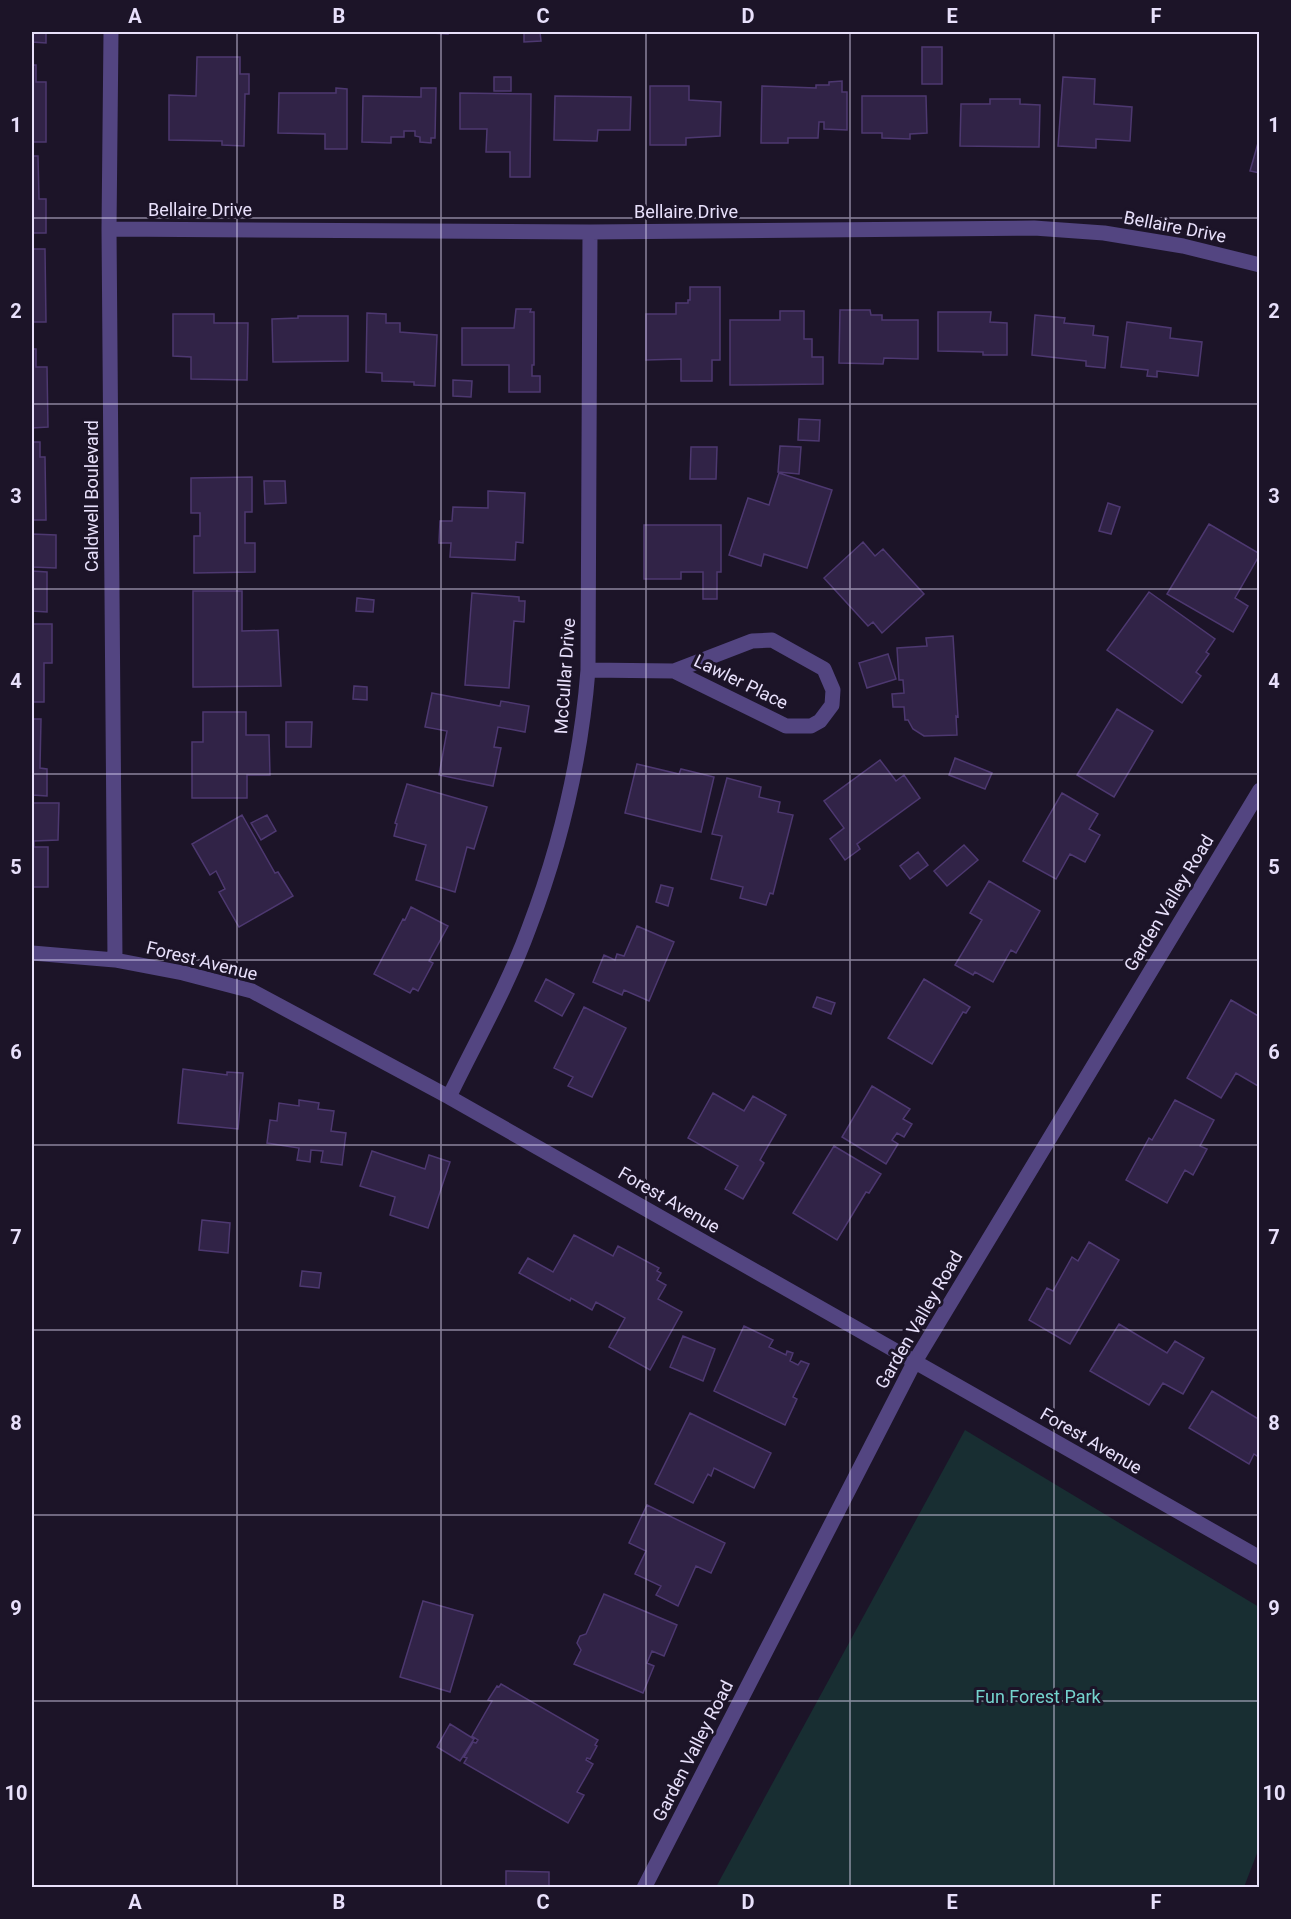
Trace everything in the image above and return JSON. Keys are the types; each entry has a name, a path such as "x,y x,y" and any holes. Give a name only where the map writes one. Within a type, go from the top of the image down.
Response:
{"street":[{"name":"Caldwell Boulevard","path":"111,32 114,960"},
{"name":"Bellaire Drive","path":"110,229 590,232 1034,228 1104,233 1183,246 1260,266"},
{"name":"McCullar Drive","path":"449,1097 501,992 529,928 567,811 584,722 588,670 590,232"},
{"name":"Lawler Place","path":"588,670 674,671 752,641 772,640 824,669 833,690 832,705 820,721 811,726 786,726 674,671"},
{"name":"Garden Valley Road","path":"644,1887 914,1363 1260,790"},
{"name":"Forest Avenue","path":"32,953 114,960 183,973 252,991 449,1097 1260,1558"}],"green space":[{"name":"Fun Forest Park","path":"965,1430 1259,1607 1259,1848 1244,1887 716,1887"}],"building":[{"path":"32,32 46,32 46,43 32,42"},
{"path":"413,32 448,32 448,34"},
{"path":"524,32 540,32 541,41 524,42"},
{"path":"922,47 942,47 942,84 922,84"},
{"path":"197,57 240,57 240,74 249,74 249,94 245,94 244,146 222,145 222,141 169,140 169,95 196,96"},
{"path":"32,65 36,65 36,82 46,82 46,142 32,142"},
{"path":"494,77 511,77 511,91 494,91"},
{"path":"1063,77 1095,79 1094,104 1132,107 1130,141 1096,139 1096,148 1058,146"},
{"path":"842,81 842,92 847,92 847,130 824,129 824,122 819,122 818,138 788,138 788,143 761,143 762,86 816,88 816,85 829,85 829,82"},
{"path":"650,86 689,86 689,100 721,102 720,136 686,138 686,145 650,145"},
{"path":"336,88 347,89 347,149 325,149 325,134 278,133 279,93 336,93"},
{"path":"421,88 436,88 435,138 431,138 431,143 420,142 420,137 415,136 415,131 404,131 404,137 391,137 391,143 362,142 363,96 421,97"},
{"path":"460,93 531,94 530,177 510,177 510,152 486,152 487,129 460,129"},
{"path":"555,96 631,97 630,130 598,130 597,141 554,140"},
{"path":"862,96 926,96 927,133 910,134 910,139 882,138 882,133 862,133"},
{"path":"990,99 1020,99 1020,104 1040,105 1039,147 960,146 961,104 990,104"},
{"path":"1258,143 1260,143 1260,173 1250,171"},
{"path":"32,156 38,156 39,199 46,199 46,233 32,233"},
{"path":"32,249 45,249 46,322 32,322"},
{"path":"690,287 720,287 720,360 712,360 712,381 681,381 681,359 646,360 646,314 676,314 676,303 688,303 690,300"},
{"path":"516,309 531,309 530,312 534,312 532,376 540,376 540,392 509,392 509,365 462,365 462,328 514,328"},
{"path":"840,310 870,310 871,315 882,315 882,320 918,320 918,359 884,358 883,364 839,363"},
{"path":"780,311 804,311 804,339 812,339 812,357 823,357 823,384 730,385 730,320 780,320"},
{"path":"938,312 991,312 990,322 1007,323 1007,355 938,351"},
{"path":"367,313 386,314 386,323 400,323 400,332 437,335 435,386 414,385 414,382 382,381 382,373 366,372"},
{"path":"173,314 214,314 214,323 248,323 247,380 191,379 191,357 173,356"},
{"path":"1035,315 1065,318 1064,323 1094,326 1093,335 1108,337 1105,368 1086,366 1086,361 1032,355"},
{"path":"298,316 348,316 348,361 273,362 272,319 298,318"},
{"path":"1127,322 1171,328 1170,338 1202,342 1198,376 1157,371 1157,377 1147,376 1148,370 1121,367"},
{"path":"32,349 36,349 36,367 47,367 48,427 32,428"},
{"path":"453,380 472,381 471,397 453,396"},
{"path":"799,419 820,420 819,441 798,440"},
{"path":"32,442 40,442 40,457 45,457 46,520 32,520"},
{"path":"780,446 801,447 799,474 778,472"},
{"path":"691,447 717,447 716,479 690,479"},
{"path":"779,473 832,490 807,568 764,554 761,566 729,555 748,498 769,505"},
{"path":"252,477 252,512 245,512 245,543 255,543 255,572 194,573 194,536 200,536 200,513 191,513 191,478"},
{"path":"264,481 285,481 286,503 265,504"},
{"path":"488,491 525,493 523,543 516,542 515,560 450,557 451,543 439,543 440,521 452,521 453,507 488,508"},
{"path":"1108,503 1120,507 1111,534 1099,531"},
{"path":"1209,524 1260,554 1235,598 1248,606 1233,632 1167,594"},
{"path":"644,525 721,525 721,572 717,572 717,599 703,599 703,572 681,572 681,579 644,579"},
{"path":"32,534 56,535 56,568 32,567"},
{"path":"863,542 875,556 883,549 924,594 882,633 873,622 868,626 824,578"},
{"path":"32,571 47,572 47,612 32,611"},
{"path":"193,591 242,591 242,631 278,630 281,686 193,687"},
{"path":"1149,592 1215,639 1206,652 1209,654 1196,672 1201,676 1182,703 1107,650"},
{"path":"472,593 519,597 519,601 525,601 524,622 514,621 509,688 465,685"},
{"path":"357,598 374,600 373,612 356,611"},
{"path":"32,624 52,624 52,663 44,663 44,702 32,702"},
{"path":"953,636 957,735 924,736 913,729 908,720 905,720 904,707 893,707 892,694 904,693 903,680 899,680 897,648 927,646 926,638"},
{"path":"888,654 896,679 867,688 859,663"},
{"path":"354,686 367,687 367,700 353,699"},
{"path":"432,693 500,706 501,701 529,706 525,732 498,727 494,747 501,748 493,786 439,775 447,731 425,727"},
{"path":"1117,709 1153,731 1114,797 1077,775"},
{"path":"203,712 246,712 246,735 269,735 270,775 247,775 247,798 192,798 192,742 203,742"},
{"path":"32,719 41,719 40,768 47,769 47,796 32,795"},
{"path":"286,722 312,722 311,747 286,747"},
{"path":"955,758 992,773 985,789 949,775"},
{"path":"880,760 896,781 904,775 920,798 857,844 860,849 845,860 830,839 844,828 824,801"},
{"path":"637,764 679,774 681,769 714,777 701,832 625,813"},
{"path":"727,778 761,787 759,797 780,802 778,812 793,815 773,894 770,893 766,905 740,898 743,887 711,879 722,836 712,834"},
{"path":"407,784 487,807 474,849 467,847 455,892 416,880 426,845 394,836 397,824 395,823"},
{"path":"1062,793 1098,814 1089,829 1100,835 1085,862 1070,854 1056,879 1023,861"},
{"path":"32,803 59,803 58,840 34,841 34,847 48,847 48,887 32,887"},
{"path":"242,815 275,873 278,872 293,896 239,927 219,892 225,889 216,871 210,875 192,844"},
{"path":"267,815 276,831 261,840 251,823"},
{"path":"964,845 978,860 947,886 934,871"},
{"path":"918,852 928,865 910,879 900,866"},
{"path":"989,881 1040,911 1016,953 1011,950 993,982 955,965 982,920 970,913"},
{"path":"661,885 673,888 668,906 656,902"},
{"path":"411,907 448,926 429,961 433,963 418,991 413,988 410,993 374,974"},
{"path":"637,926 674,942 649,1001 624,990 622,995 593,982 604,955 615,960 617,954 624,956"},
{"path":"546,979 574,994 562,1016 535,1001"},
{"path":"924,979 970,1007 966,1013 963,1012 932,1064 888,1038"},
{"path":"817,997 835,1003 831,1014 813,1007"},
{"path":"1231,1000 1260,1017 1260,1083 1258,1086 1236,1073 1221,1098 1187,1078"},
{"path":"584,1007 626,1028 592,1097 568,1086 573,1077 554,1068"},
{"path":"183,1069 227,1075 227,1072 243,1073 238,1129 178,1123"},
{"path":"872,1086 910,1109 903,1119 912,1124 904,1137 897,1133 892,1140 898,1144 886,1164 842,1137"},
{"path":"713,1093 744,1111 753,1096 786,1115 760,1160 764,1163 743,1199 725,1189 738,1166 688,1138"},
{"path":"299,1100 319,1103 318,1109 334,1111 331,1131 346,1133 342,1165 321,1162 323,1151 311,1150 310,1162 297,1160 299,1148 267,1143 270,1120 277,1121 279,1103 299,1106"},
{"path":"1175,1100 1214,1120 1200,1146 1207,1149 1193,1175 1185,1170 1167,1203 1126,1180 1149,1138 1152,1140"},
{"path":"834,1146 881,1174 869,1193 866,1192 837,1240 793,1213"},
{"path":"372,1151 425,1169 429,1155 450,1162 428,1228 390,1215 395,1197 360,1186"},
{"path":"202,1220 230,1223 228,1253 199,1250"},
{"path":"574,1235 613,1256 618,1246 659,1268 657,1271 661,1273 657,1280 666,1285 658,1299 682,1312 650,1370 609,1347 625,1318 596,1302 592,1310 571,1298 570,1301 519,1273 528,1258 553,1272"},
{"path":"1089,1242 1119,1260 1070,1344 1029,1320 1047,1288 1053,1291 1072,1257 1078,1261"},
{"path":"302,1271 321,1273 319,1288 300,1286"},
{"path":"1119,1324 1167,1353 1175,1341 1204,1358 1183,1394 1163,1383 1149,1405 1090,1371"},
{"path":"744,1326 773,1340 769,1347 786,1355 787,1351 793,1353 790,1361 798,1365 801,1361 809,1364 793,1397 797,1399 785,1425 714,1391"},
{"path":"683,1336 715,1349 703,1381 670,1367"},
{"path":"1212,1391 1260,1420 1260,1458 1254,1454 1249,1464 1189,1428"},
{"path":"690,1413 771,1453 754,1488 714,1468 711,1476 708,1474 693,1503 655,1484"},
{"path":"647,1505 725,1543 711,1573 696,1566 678,1606 656,1595 661,1586 635,1574 646,1551 629,1543"},
{"path":"604,1594 677,1625 664,1656 652,1651 647,1663 654,1666 643,1693 574,1664 581,1650 577,1643 580,1636 586,1634"},
{"path":"423,1601 473,1615 450,1692 400,1677"},
{"path":"501,1684 598,1740 590,1759 586,1760 593,1764 577,1792 584,1795 568,1823 464,1763 467,1758 464,1757 473,1742 476,1743 478,1740 472,1736 492,1701 488,1700 497,1686"},
{"path":"450,1724 474,1739 460,1761 437,1747"},
{"path":"506,1871 549,1872 549,1886 555,1888 506,1888"}]}
